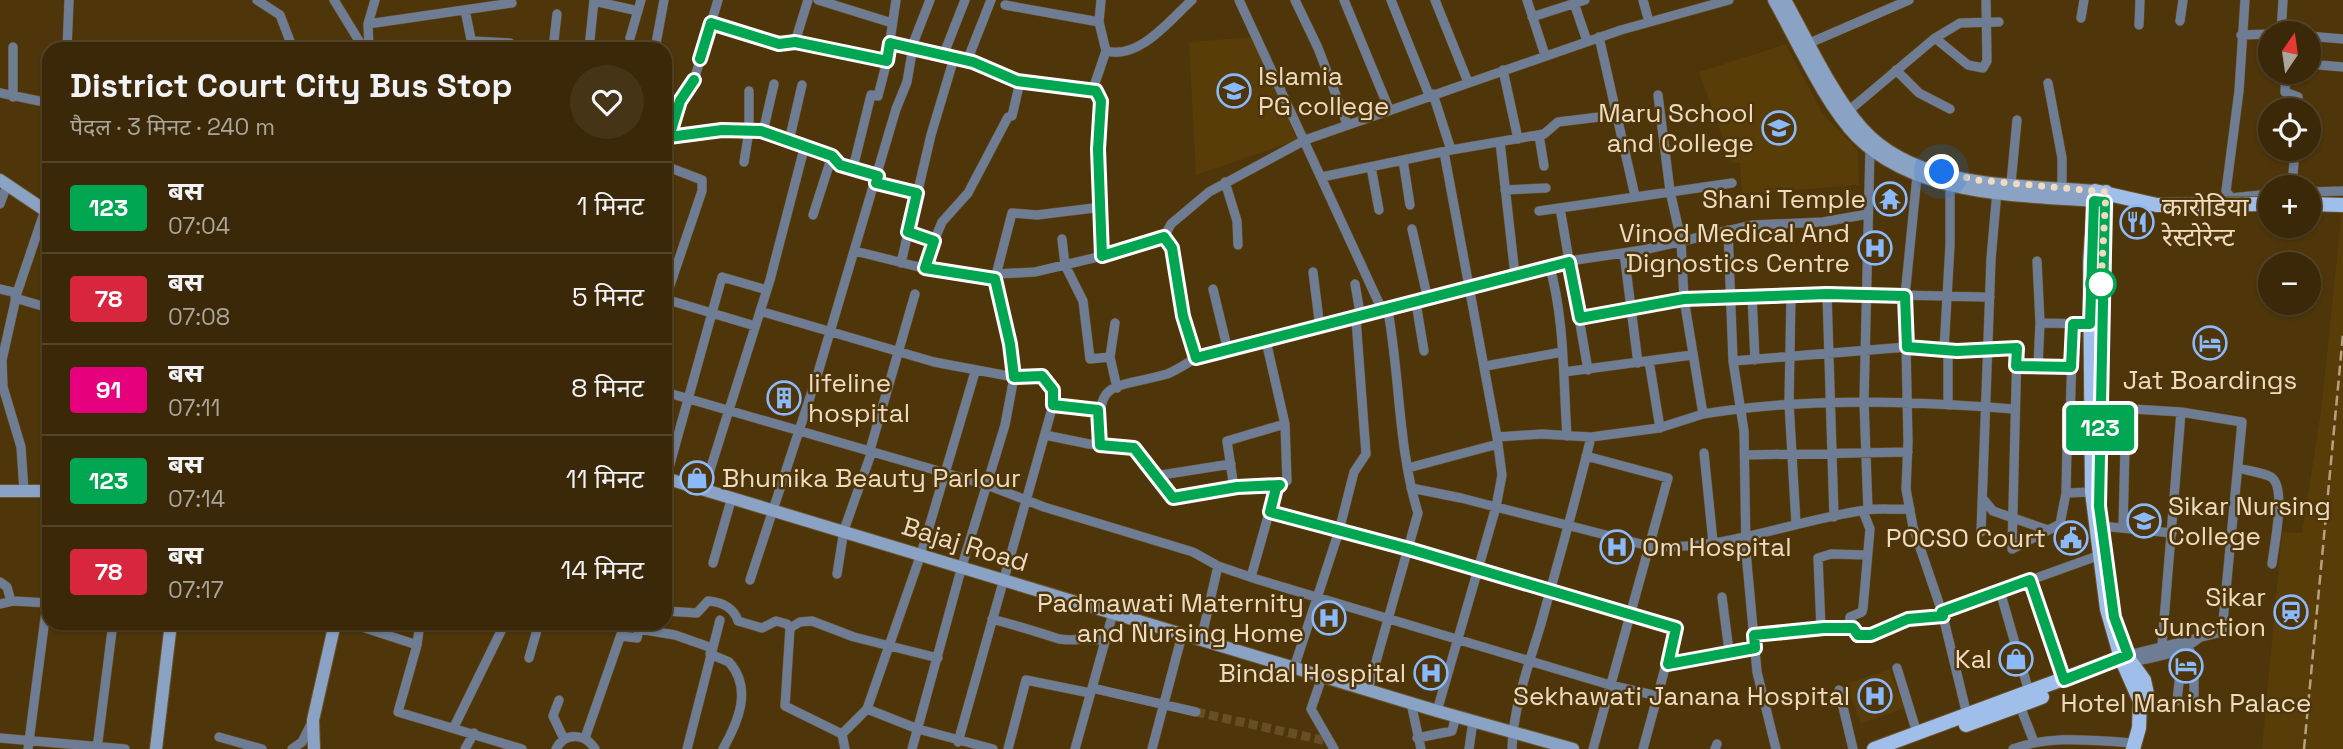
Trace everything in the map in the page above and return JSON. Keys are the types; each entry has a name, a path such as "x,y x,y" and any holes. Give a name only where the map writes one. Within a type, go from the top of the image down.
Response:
{"main road":[{"path":"2100,196 2157,205 2258,204"},
{"path":"2100,196 2090,324 2092,492 2107,609 2140,701 2136,747"},
{"path":"2100,196 2101,526 2114,617 2126,660"},
{"path":"2321,204 2343,205"},
{"path":"1898,749 2029,692 2126,660"},
{"path":"1874,749 1917,733 2020,706 2126,660"}],"street":[{"path":"67,42 69,0"},
{"path":"257,0 280,15 289,42"},
{"path":"334,0 361,42"},
{"path":"367,42 368,24 375,0"},
{"path":"630,38 641,0"},
{"path":"656,42 664,0"},
{"path":"672,123 680,101 694,80 718,0"},
{"path":"795,42 808,0"},
{"path":"818,0 892,23"},
{"path":"852,168 871,95 878,96 887,61 896,0"},
{"path":"750,580 831,331 896,108 907,82 913,49 930,0"},
{"path":"943,56 965,0"},
{"path":"1101,0 1098,22 1106,51 1095,83 1101,101 1098,149 1102,256"},
{"path":"1106,51 1119,54 1139,46 1192,0"},
{"path":"1238,0 1272,77 1305,140 1385,311 1410,488 1418,513 1368,690"},
{"path":"1294,0 1318,48 1347,124"},
{"path":"1344,0 1389,109"},
{"path":"1391,0 1431,95 1447,151 1486,366 1502,475 1496,507 1437,711"},
{"path":"1435,0 1468,82"},
{"path":"1527,0 1545,55"},
{"path":"1532,17 1585,0"},
{"path":"1643,0 1649,22"},
{"path":"855,251 925,268 995,276 1035,272 1102,256 1164,237 1171,225 1225,182 1305,140 1587,41 1729,0"},
{"path":"1774,0 1870,148 1917,176 1950,185 1997,191 2100,196"},
{"path":"1785,0 1805,45"},
{"path":"1805,45 1909,0"},
{"path":"1936,38 1968,65 1983,68 1987,61 1986,0"},
{"path":"2081,18 2084,0"},
{"path":"2139,25 2140,0"},
{"path":"2180,20 2183,0"},
{"path":"2231,214 2231,198 2226,191 2239,91 2245,0"},
{"path":"2282,21 2283,0"},
{"path":"589,42 592,1 638,11"},
{"path":"967,61 990,1 1008,2 1098,22"},
{"path":"1573,2 1587,41"},
{"path":"368,24 512,3"},
{"path":"465,10 471,42"},
{"path":"554,42 557,14"},
{"path":"1845,113 1936,38 1960,23 1999,22"},
{"path":"711,23 779,44 795,42 887,61"},
{"path":"2241,34 2258,34"},
{"path":"1600,37 1635,196"},
{"path":"2321,37 2343,39"},
{"path":"890,43 967,61 1020,82 1096,91"},
{"path":"13,47 4,96 42,102"},
{"path":"901,263 954,58"},
{"path":"2321,65 2343,67"},
{"path":"1503,70 1518,139"},
{"path":"1896,70 1919,93 1950,109"},
{"path":"925,268 942,222 968,193 1008,117 1012,116 1020,82"},
{"path":"2048,83 2062,158 2062,188"},
{"path":"2285,84 2285,92 2298,98"},
{"path":"763,132 774,85"},
{"path":"789,141 802,85"},
{"path":"744,162 749,131 748,91"},
{"path":"1658,95 1670,191 1681,240 1684,299 1703,414"},
{"path":"1845,113 1880,144 1919,167 1959,177 2062,188 2100,196"},
{"path":"1322,177 1539,135 1548,132 1558,122 1616,115"},
{"path":"2011,183 2017,120"},
{"path":"672,136 722,130 763,132 805,145 832,156 840,165 917,193"},
{"path":"1539,135 1544,166"},
{"path":"1500,142 1515,275"},
{"path":"705,489 767,290 805,145"},
{"path":"1849,628 1850,617 1862,612 1870,529 1866,510 1864,402 1870,148"},
{"path":"813,215 832,156"},
{"path":"1403,160 1410,205"},
{"path":"1371,167 1379,210"},
{"path":"672,169 702,180 702,191 672,264"},
{"path":"1917,176 1905,296 1908,453 1906,489 1942,614 1968,719"},
{"path":"0,204 4,182 42,208"},
{"path":"1225,182 1237,220 1238,245"},
{"path":"1539,211 1732,183"},
{"path":"1948,405 1946,297 1950,185"},
{"path":"1505,190 1546,188"},
{"path":"1981,532 1997,191"},
{"path":"2321,192 2343,191"},
{"path":"2231,198 2258,195"},
{"path":"912,749 962,566 1005,425 1014,377 1010,344 995,276 1012,213 1037,215 1102,207"},
{"path":"1560,208 1588,370"},
{"path":"1100,445 1098,410 1105,393 1134,379 1168,373 1196,358 1227,347 1320,328 1471,289 1549,264 1624,253 1753,225 1823,222 1868,214"},
{"path":"24,491 19,437 1,374 5,341 16,296 42,225"},
{"path":"1412,229 1428,300"},
{"path":"1728,230 1732,361 1741,408 1745,455 1746,552 1757,672 1776,749"},
{"path":"908,232 934,241"},
{"path":"1164,237 1172,248 1183,316 1196,358"},
{"path":"1062,239 1065,265 1083,301 1090,359 1110,357"},
{"path":"1624,253 1638,363"},
{"path":"2036,261 2040,323 2038,366"},
{"path":"1549,264 1555,285 1567,436"},
{"path":"1313,272 1320,328"},
{"path":"672,455 722,277 767,290"},
{"path":"1294,668 1339,531 1354,472 1366,454 1355,284"},
{"path":"0,289 42,305"},
{"path":"1213,289 1227,347"},
{"path":"837,574 844,530 901,352 915,294"},
{"path":"1580,318 1684,299 1728,296 1827,294 1990,297"},
{"path":"1827,294 1834,517"},
{"path":"1791,295 1789,403 1796,524"},
{"path":"1752,296 1755,360"},
{"path":"672,301 755,326"},
{"path":"1416,303 1424,351"},
{"path":"760,311 975,372 1014,377 1042,376 1053,390 1053,405 1045,435 958,742"},
{"path":"1115,323 1110,357 1116,388"},
{"path":"2040,323 2090,324"},
{"path":"1732,361 1907,347 1946,350 2017,348 2013,409 2012,549 2060,524 2066,493 2067,447 2078,438 2079,427 2070,419 2073,324"},
{"path":"1251,578 1276,488 1287,481 1285,424 1266,341"},
{"path":"1486,366 1562,352"},
{"path":"1563,372 1692,355"},
{"path":"1648,361 1660,428"},
{"path":"2016,366 2071,367"},
{"path":"842,734 867,709 921,554 975,372"},
{"path":"672,394 987,485 1181,548 1251,578 1610,685 1658,696"},
{"path":"1408,468 1498,441 1591,437 1660,428 1703,414 1789,403 1907,402 2013,409"},
{"path":"1053,405 1098,410"},
{"path":"2100,407 2181,412 2242,422 2222,632 2162,645 2126,660"},
{"path":"2123,528 2126,408"},
{"path":"2162,645 2181,412"},
{"path":"1234,488 1227,441 1285,424"},
{"path":"1045,435 1134,448 1166,493 1175,498 1234,488 1280,485"},
{"path":"1512,749 1512,732 1530,659 1570,525 1591,437"},
{"path":"1704,453 1713,542"},
{"path":"1745,455 1908,453"},
{"path":"1586,456 1668,478 1593,749"},
{"path":"1155,476 1231,464"},
{"path":"2238,468 2270,477 2278,484 2280,496 2272,564"},
{"name":"Bajaj Road","path":"672,481 844,530 1322,677 1573,749"},
{"path":"1410,488 1650,546 1678,549 1866,510 1910,509"},
{"path":"0,491 42,491"},
{"path":"2066,493 2092,492"},
{"path":"713,563 732,497"},
{"path":"1983,499 1993,511 2012,520 2048,530"},
{"path":"1270,512 1409,549 1549,593 1676,628 1643,749"},
{"path":"2101,526 2172,533"},
{"path":"1821,628 1818,558 1830,554 1867,555"},
{"path":"1754,635 1821,628 1849,628 1858,635 1871,635 1908,619 1942,614 2100,555"},
{"path":"1201,640 1218,566"},
{"path":"2030,580 2064,680"},
{"path":"0,582 7,587 12,601"},
{"path":"2000,591 2029,692"},
{"path":"1722,597 1729,651"},
{"path":"0,604 12,601 42,603"},
{"path":"672,611 697,613 708,601 718,602 735,612 738,621 762,628 781,621 790,628"},
{"path":"1075,749 1112,613"},
{"path":"992,620 1043,632 1057,639 1092,637 1105,640"},
{"path":"687,749 720,621"},
{"path":"790,628 800,622 812,621 854,637 938,658"},
{"path":"790,628 785,706 842,734"},
{"path":"28,745 44,630"},
{"path":"97,748 112,630"},
{"path":"156,749 170,630"},
{"path":"292,749 302,742 313,720 333,630"},
{"path":"371,630 417,645"},
{"path":"419,630 398,712 522,749"},
{"path":"454,727 502,630"},
{"path":"529,659 537,630"},
{"path":"585,738 623,630"},
{"path":"621,636 637,639 639,630"},
{"path":"645,630 675,635 729,662 742,689 740,713 723,749"},
{"path":"1152,749 1182,635"},
{"path":"2126,660 2177,651 2188,647 2199,638"},
{"path":"2188,647 2194,660 2194,696"},
{"path":"1668,664 1755,648"},
{"path":"2177,651 2180,673 2178,701"},
{"path":"1897,668 1917,733"},
{"path":"1322,677 1311,709 1334,749"},
{"path":"1009,749 1026,680 1196,712"},
{"path":"1839,690 1853,749"},
{"path":"559,700 553,716 564,739"},
{"path":"1411,703 1419,746 1452,731 1455,716"},
{"path":"2020,706 2034,742"},
{"path":"867,709 958,742 993,749"},
{"path":"313,720 314,749"},
{"path":"1469,749 1473,721"},
{"path":"465,749 474,733"},
{"path":"842,734 845,749"},
{"path":"556,749 564,739 577,736 585,738 595,749"},
{"path":"219,737 262,749"},
{"path":"0,738 28,745 125,749"},
{"path":"2014,749 2034,742 2136,747"}],"shaded area":[{"name":"Islamia PG college","path":"1254,37 1297,140 1196,175 1189,42"},
{"path":"1786,44 1822,113 1858,150 1859,185 1742,194 1740,163 1732,163 1699,72"},
{"path":"2343,201 2343,749 2262,749 2282,532 2302,533 2321,412"},
{"name":"Sekhawati Janana Hospital","path":"1890,669 1904,708 1861,724 1846,684"}],"tunnel":[{"path":"1196,712 1331,742"}],"railway":[{"path":"2304,749 2343,334"}],"bus line":[{"name":"123","path":"672,137 722,130 761,131 832,156 840,165 878,176 876,183 917,193 908,232 934,241 925,268 995,279 1010,344 1014,377 1042,376 1053,390 1053,405 1098,410 1100,445 1134,448 1166,493 1173,498 1237,487 1280,485 1276,488 1270,512 1409,549 1549,593 1676,628 1668,664 1755,648 1754,635 1853,628 1858,635 1871,635 1908,619 1943,616 1942,612 2030,580 2064,680 2128,655 2114,617 2099,506 2101,261 2105,202 2094,201 2090,324 2073,324 2071,367 2016,366 2017,348 1957,351 1907,347 1905,296 1728,296 1684,299 1580,318 1569,262 1549,264 1445,296 1273,340 1238,344 1196,358 1183,316 1172,248 1164,237 1102,256 1099,219 1102,207 1098,169 1101,98 1096,91 1058,89 1017,81 973,62 890,43 887,61 869,60 795,42 779,44 711,23 700,59"},
{"name":"123","path":"672,127 680,101 694,80"}],"place":[{"name":"Islamia PG college","path":"1234,91"},
{"name":"Maru School and College","path":"1779,128"},
{"name":"Shani Temple","path":"1890,199"},
{"name":"कारोडिया रेस्टोरेन्ट","path":"2137,222"},
{"name":"Vinod Medical And Dignostics Centre","path":"1875,248"},
{"name":"Jat Boardings","path":"2210,343"},
{"name":"lifeline hospital","path":"784,398"},
{"name":"Bhumika Beauty Parlour","path":"697,478"},
{"name":"Sikar Nursing College","path":"2144,521"},
{"name":"POCSO Court","path":"2071,538"},
{"name":"Om Hospital","path":"1617,547"},
{"name":"Sikar Junction","path":"2291,612"},
{"name":"Padmawati Maternity and Nursing Home","path":"1329,618"},
{"name":"Kal","path":"2016,659"},
{"name":"Hotel Manish Palace","path":"2186,666"},
{"name":"Bindal Hospital","path":"1431,673"},
{"name":"Sekhawati Janana Hospital","path":"1875,696"}],"route":[{"path":"1942,172 1977,180 2106,192 2101,284"}]}
